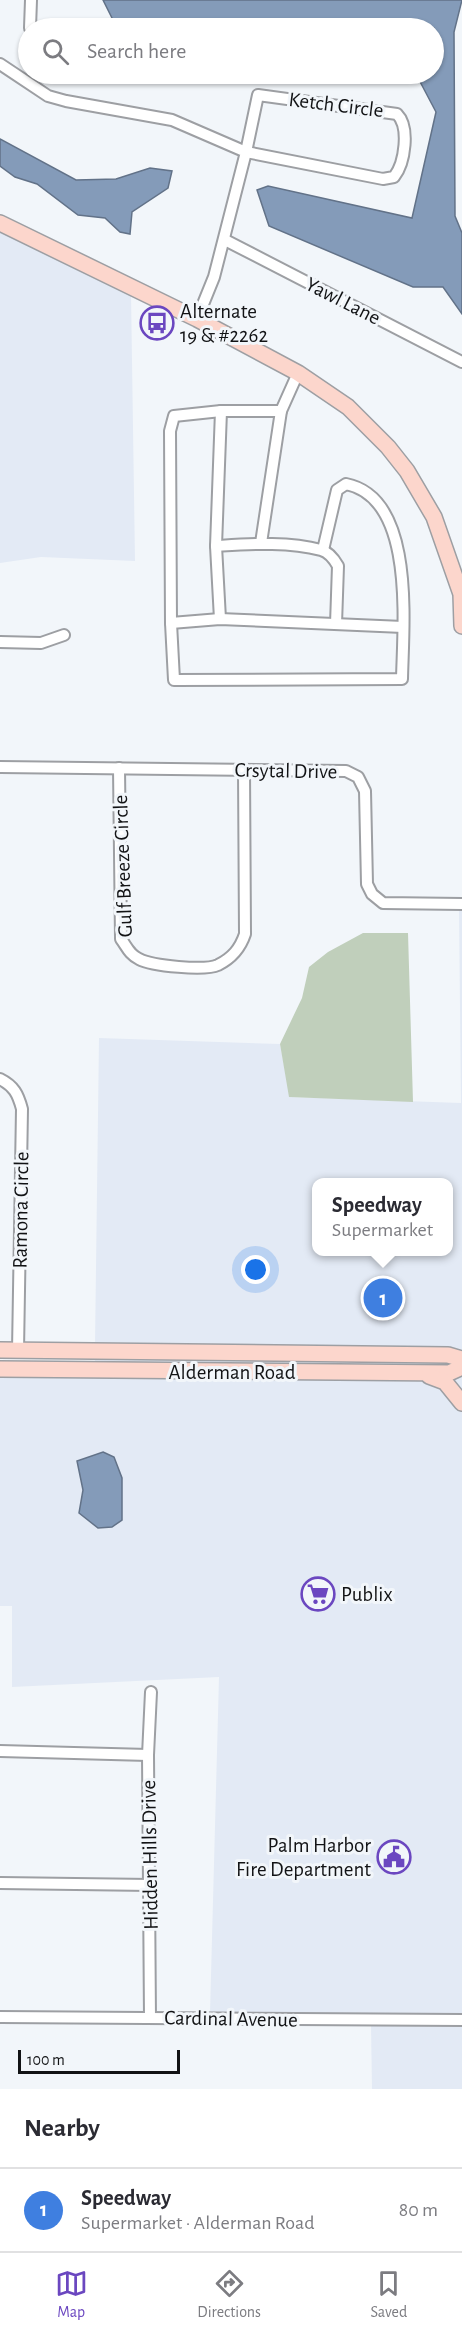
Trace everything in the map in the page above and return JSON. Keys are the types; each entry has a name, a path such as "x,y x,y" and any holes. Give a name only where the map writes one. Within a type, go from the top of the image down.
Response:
{"main road":[{"path":"0,224 197,319 298,373 348,407 372,429 407,471 434,517 461,594 462,626"},
{"name":"Alderman Road","path":"0,1350 448,1355 462,1359"},
{"name":"Alderman Road","path":"0,1369 449,1373 462,1366"},
{"path":"417,1373 445,1382 462,1402"}],"street":[{"path":"30,18 31,0"},
{"path":"0,64 18,76"},
{"path":"30,84 48,96 66,101 172,120 246,152"},
{"name":"Ketch Circle","path":"197,319 214,277 225,240 258,95 391,111 403,120 405,130 400,169 394,177 383,179 246,152"},
{"name":"Yawl Lane","path":"225,240 462,362"},
{"path":"261,543 281,411 298,373"},
{"path":"281,411 221,411 174,416 170,431 171,623 174,680 402,679 401,566 391,523 373,496 356,486 346,484 337,490 323,550"},
{"path":"220,619 216,546 221,411"},
{"path":"216,546 261,543 323,550 334,558 338,566 336,624"},
{"path":"171,623 220,619 403,627"},
{"path":"0,642 41,642 64,635"},
{"name":"Crsytal Drive","path":"0,767 346,771 358,777 365,791 367,884 372,894 383,903 462,904"},
{"name":"Gulf Breeze Circle","path":"119,768 121,939 127,951 138,959 151,964 167,966 216,966 236,953 241,945 245,934 244,770"},
{"name":"Ramona Circle","path":"0,1079 11,1084 18,1094 22,1108 18,1351"},
{"name":"Hidden Hills Drive","path":"150,2018 151,1885 148,1755 151,1692"},
{"path":"0,1751 148,1755"},
{"path":"0,1883 151,1885"},
{"name":"Cardinal Avenue","path":"0,2017 462,2020"}],"shaded area":[{"path":"0,230 131,294 135,561 41,557 0,563"},
{"path":"459,910 462,910 462,1353 95,1345 99,1038 280,1044 290,1097 461,1103"},
{"path":"95,1357 447,1362 454,1364 448,1367 95,1364"},
{"path":"462,1373 462,2014 210,2013 219,1677 12,1687 12,1606 0,1606 0,1375","holes":["77,1461 122,1478 122,1520 79,1513 83,1490"]},
{"path":"371,2026 462,2026 462,2089 372,2089"}],"green space":[{"path":"363,933 408,933 413,1102 289,1097 280,1044 302,998 309,967 328,952"}],"water":[{"path":"103,0 462,0 454,32 455,216 462,233 462,314 443,287 413,287 269,226 257,190 268,186 412,218 436,112 421,84 444,84 444,18 112,18"},
{"path":"0,139 76,180 116,179 150,168 172,171 168,188 132,212 130,234 120,232 105,218 78,215 37,184 15,177 0,166"},
{"path":"103,1452 114,1457 122,1478 122,1520 112,1527 98,1528 79,1513 83,1490 77,1461"}],"place":[{"name":"Alternate 19 & #2262","path":"157,323"},
{"name":"Speedway","path":"383,1298"},
{"name":"Publix","path":"318,1594"},
{"name":"Palm Harbor Fire Department","path":"394,1857"}]}
